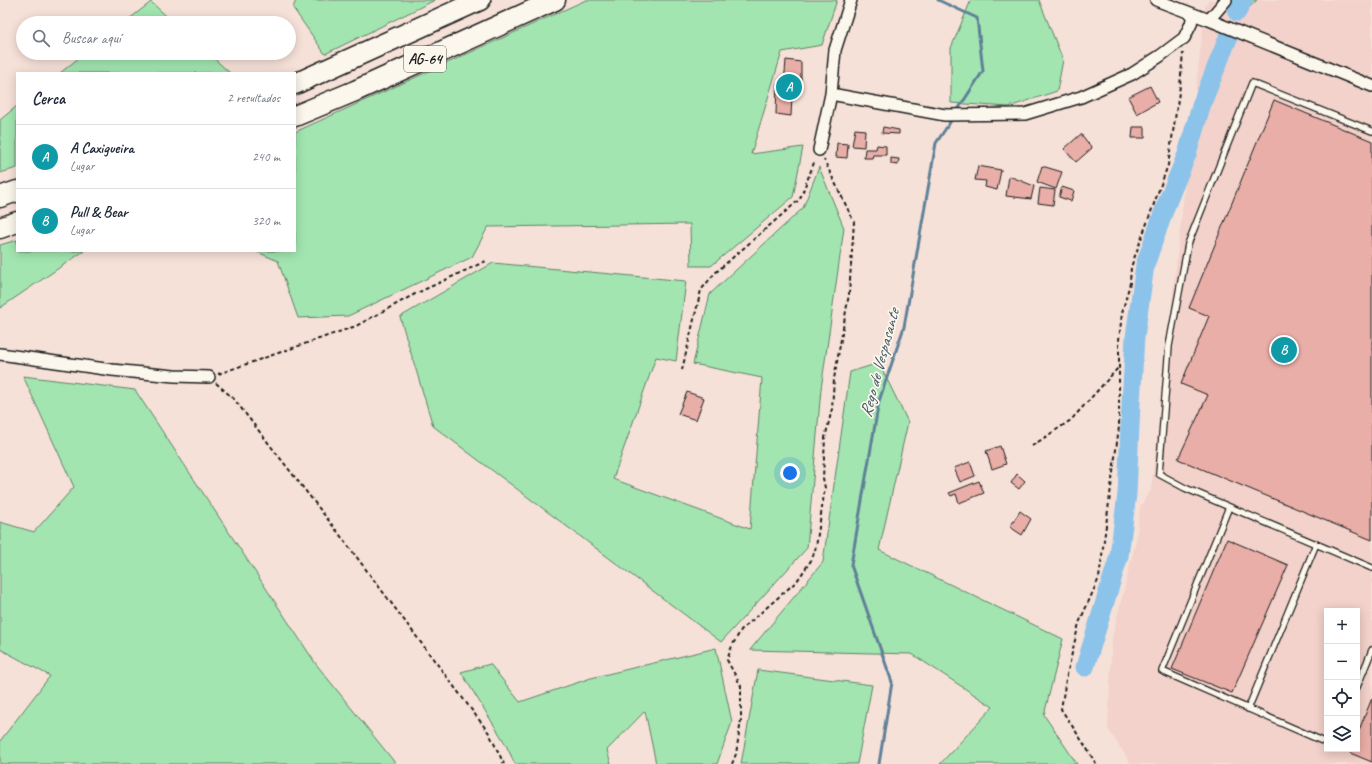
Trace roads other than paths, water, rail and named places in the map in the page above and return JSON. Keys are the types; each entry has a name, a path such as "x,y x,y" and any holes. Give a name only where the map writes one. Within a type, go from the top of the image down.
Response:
{"highway":[{"name":"AG-64","path":"296,84 480,0"},
{"name":"AG-64","path":"296,116 355,91 555,0"},
{"path":"0,197 16,191"},
{"path":"0,228 16,222"}],"street":[{"path":"819,150 831,94 835,50 851,0"},
{"path":"1156,0 1372,86"},
{"path":"1209,20 1226,0"},
{"path":"831,94 945,115 1025,114 1081,97 1132,74 1184,38 1191,24 1193,14"},
{"path":"0,354 112,370 174,376 209,377"}],"lane":[{"path":"1372,131 1252,83 1188,244 1169,346 1159,474 1185,488 1372,568"},
{"path":"1229,507 1162,671 1324,742"},
{"path":"1248,709 1316,544"},
{"path":"1360,680 1372,650"}],"waterway":[{"name":"Rego de Vespasante","path":"938,0 977,18 983,71 957,111"},
{"path":"1237,12 1243,0"},
{"path":"1085,667 1119,556 1127,494 1135,337 1145,265 1166,205 1187,154 1202,103 1228,38"},
{"name":"Rego de Vespasante","path":"879,764 892,682 851,565 879,401 904,327 936,143 953,118"}],"place":[{"name":"A Caxigueira","path":"789,87"},
{"name":"Pull & Bear","path":"1284,350"}]}
